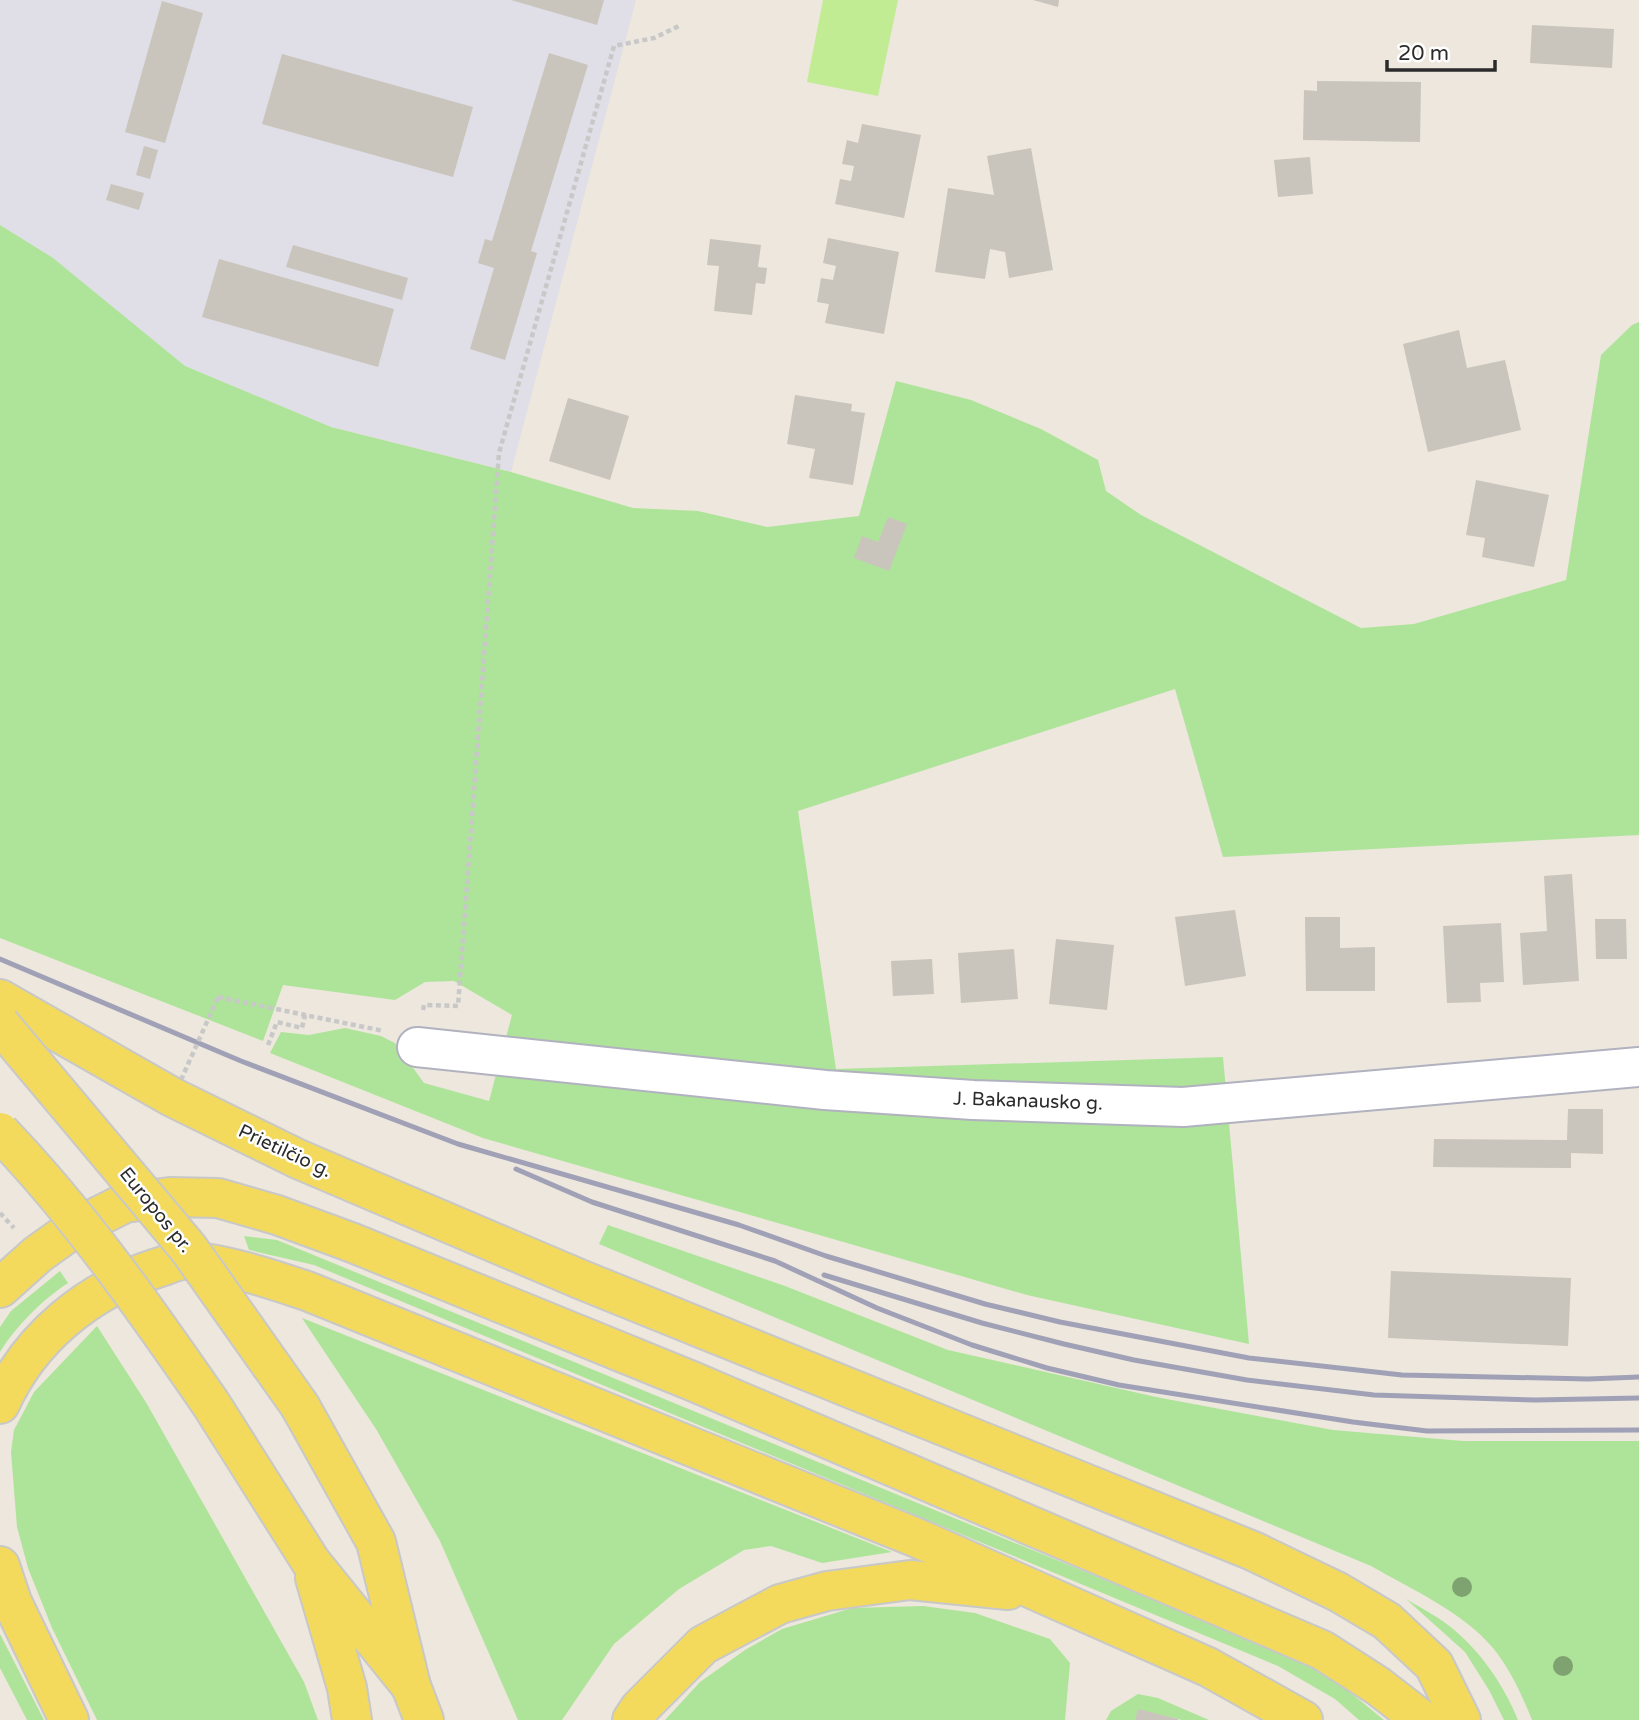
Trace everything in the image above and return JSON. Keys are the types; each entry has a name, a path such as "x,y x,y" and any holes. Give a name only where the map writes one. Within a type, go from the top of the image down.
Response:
{"main road":[{"name":"Prietilčio g.","path":"0,999 173,1097 298,1159 582,1280 1253,1551 1338,1592 1387,1621 1434,1665 1461,1720"},
{"name":"Europos pr.","path":"0,1024 189,1249 300,1406 376,1542 418,1703"},
{"path":"0,1132 33,1167 139,1301 212,1404 311,1562 418,1703"},
{"path":"0,1288 38,1254 73,1229 125,1203 170,1197 218,1198 277,1215 353,1243 692,1381 1322,1650 1378,1686 1422,1720"},
{"path":"0,1404 8,1385 32,1352 64,1318 94,1296 132,1276 184,1260 230,1267 307,1290 917,1538 1208,1667 1303,1720"},
{"path":"311,1562 347,1688 352,1720"},
{"path":"0,1566 12,1602 69,1720"},
{"path":"632,1720 640,1708 703,1646 780,1604 827,1591 910,1580 1041,1594"}],"street":[{"name":"J. Bakanausko g.","path":"418,1047 825,1090 973,1100 1183,1107 1639,1067"}],"path":[{"path":"181,1080 218,997 393,1033 418,1047 424,1005 458,1006 499,453 614,46 654,38 681,25"},
{"path":"268,1045 277,1022 302,1028 305,1016"}],"shaded area":[{"path":"0,0 636,0 511,472 331,427 184,366 53,259 0,225"}],"green space":[{"path":"823,0 898,0 878,96 807,82"},
{"path":"0,225 53,258 185,366 331,427 511,472 633,508 698,511 767,527 859,516 896,381 971,400 1041,429 1098,460 1106,491 1141,515 1361,628 1414,624 1566,580 1601,355 1632,325 1639,322 1639,835 1223,857 1175,689 798,811 836,1069 1223,1057 1249,1344 1027,1295 483,1138 270,1053 281,1032 309,1035 345,1028 381,1036 395,1043 424,1083 489,1101 512,1015 454,981 425,982 395,1000 283,985 263,1041 0,938"},
{"path":"608,1225 785,1286 948,1350 1156,1397 1333,1430 1463,1441 1639,1441 1639,1720 1532,1720 1505,1665 1481,1635 1452,1612 1371,1566 599,1244"},
{"path":"244,1236 277,1240 1171,1607 1268,1643 1319,1667 1384,1720 1359,1720 1335,1699 1278,1666 314,1265 249,1250"},
{"path":"60,1271 68,1283 30,1314 0,1352 0,1327 11,1311"},
{"path":"302,1318 892,1552 822,1563 771,1546 744,1550 679,1589 614,1644 562,1720 518,1720 440,1541 376,1429"},
{"path":"97,1326 147,1404 304,1682 318,1720 97,1720 52,1628 28,1568 17,1527 11,1452 14,1430 34,1392"},
{"path":"1406,1599 1443,1621 1470,1645 1497,1680 1518,1720 1504,1720 1465,1652"},
{"path":"923,1606 975,1613 1050,1639 1070,1663 1065,1720 665,1720 700,1682 745,1650 782,1629 852,1608"},
{"path":"0,1634 44,1720 27,1720 0,1668"},
{"path":"1138,1694 1158,1698 1209,1720 1182,1720 1139,1710 1135,1720 1106,1720 1111,1711"}],"building":[{"path":"511,0 604,0 597,25"},
{"path":"1033,0 1059,0 1058,7"},
{"path":"162,1 203,13 165,143 125,132"},
{"path":"1532,25 1614,29 1612,68 1530,63"},
{"path":"549,53 588,65 531,251 537,253 505,360 470,349 494,268 478,263 485,239 492,241"},
{"path":"282,54 473,107 453,177 262,124"},
{"path":"1317,81 1421,82 1420,142 1303,140 1304,90 1317,91"},
{"path":"862,124 921,135 904,218 835,204 840,179 851,181 854,166 842,164 847,140 858,143"},
{"path":"144,146 158,150 150,179 136,175"},
{"path":"1031,148 1053,270 1009,278 1005,252 990,249 985,279 935,272 948,188 994,195 987,156"},
{"path":"1310,157 1313,194 1278,197 1274,160"},
{"path":"111,184 144,193 139,210 106,200"},
{"path":"828,238 899,252 884,334 825,323 829,304 817,302 821,278 833,280 836,266 823,263"},
{"path":"710,239 761,245 758,267 767,268 765,284 756,283 752,315 714,311 719,266 707,265"},
{"path":"293,245 408,278 402,300 286,267"},
{"path":"219,259 394,309 378,367 202,317"},
{"path":"1459,330 1467,368 1505,360 1521,430 1428,452 1403,344"},
{"path":"795,395 852,404 851,411 865,413 853,485 809,478 815,449 787,444"},
{"path":"568,398 629,416 610,480 549,461"},
{"path":"1476,480 1549,495 1534,567 1482,557 1485,538 1466,535"},
{"path":"888,517 907,524 889,571 854,558 862,536 878,542"},
{"path":"1572,874 1579,981 1523,985 1520,933 1547,931 1544,876"},
{"path":"1235,910 1246,976 1185,986 1175,917"},
{"path":"1305,917 1340,917 1340,948 1375,947 1375,991 1306,991"},
{"path":"1595,919 1626,919 1627,959 1596,959"},
{"path":"1501,923 1504,982 1480,983 1481,1002 1447,1003 1443,926"},
{"path":"1056,939 1114,945 1107,1010 1049,1004"},
{"path":"1014,949 1018,999 961,1003 958,953"},
{"path":"932,959 934,994 893,996 891,961"},
{"path":"1568,1109 1603,1109 1603,1154 1571,1153 1571,1168 1433,1167 1434,1139 1567,1140"},
{"path":"1391,1271 1571,1278 1568,1346 1388,1338"},
{"path":"1138,1709 1178,1719 1178,1720 1135,1720"}],"railway":[{"path":"0,959 241,1061 458,1144 739,1225 826,1256 985,1304 1060,1322 1249,1358 1402,1375 1588,1379 1639,1377"},
{"path":"516,1169 592,1202 775,1261 877,1308 972,1345 1047,1368 1119,1385 1427,1431 1639,1430"},
{"path":"824,1275 982,1323 1064,1344 1134,1360 1247,1380 1374,1395 1536,1400 1639,1398"}]}
